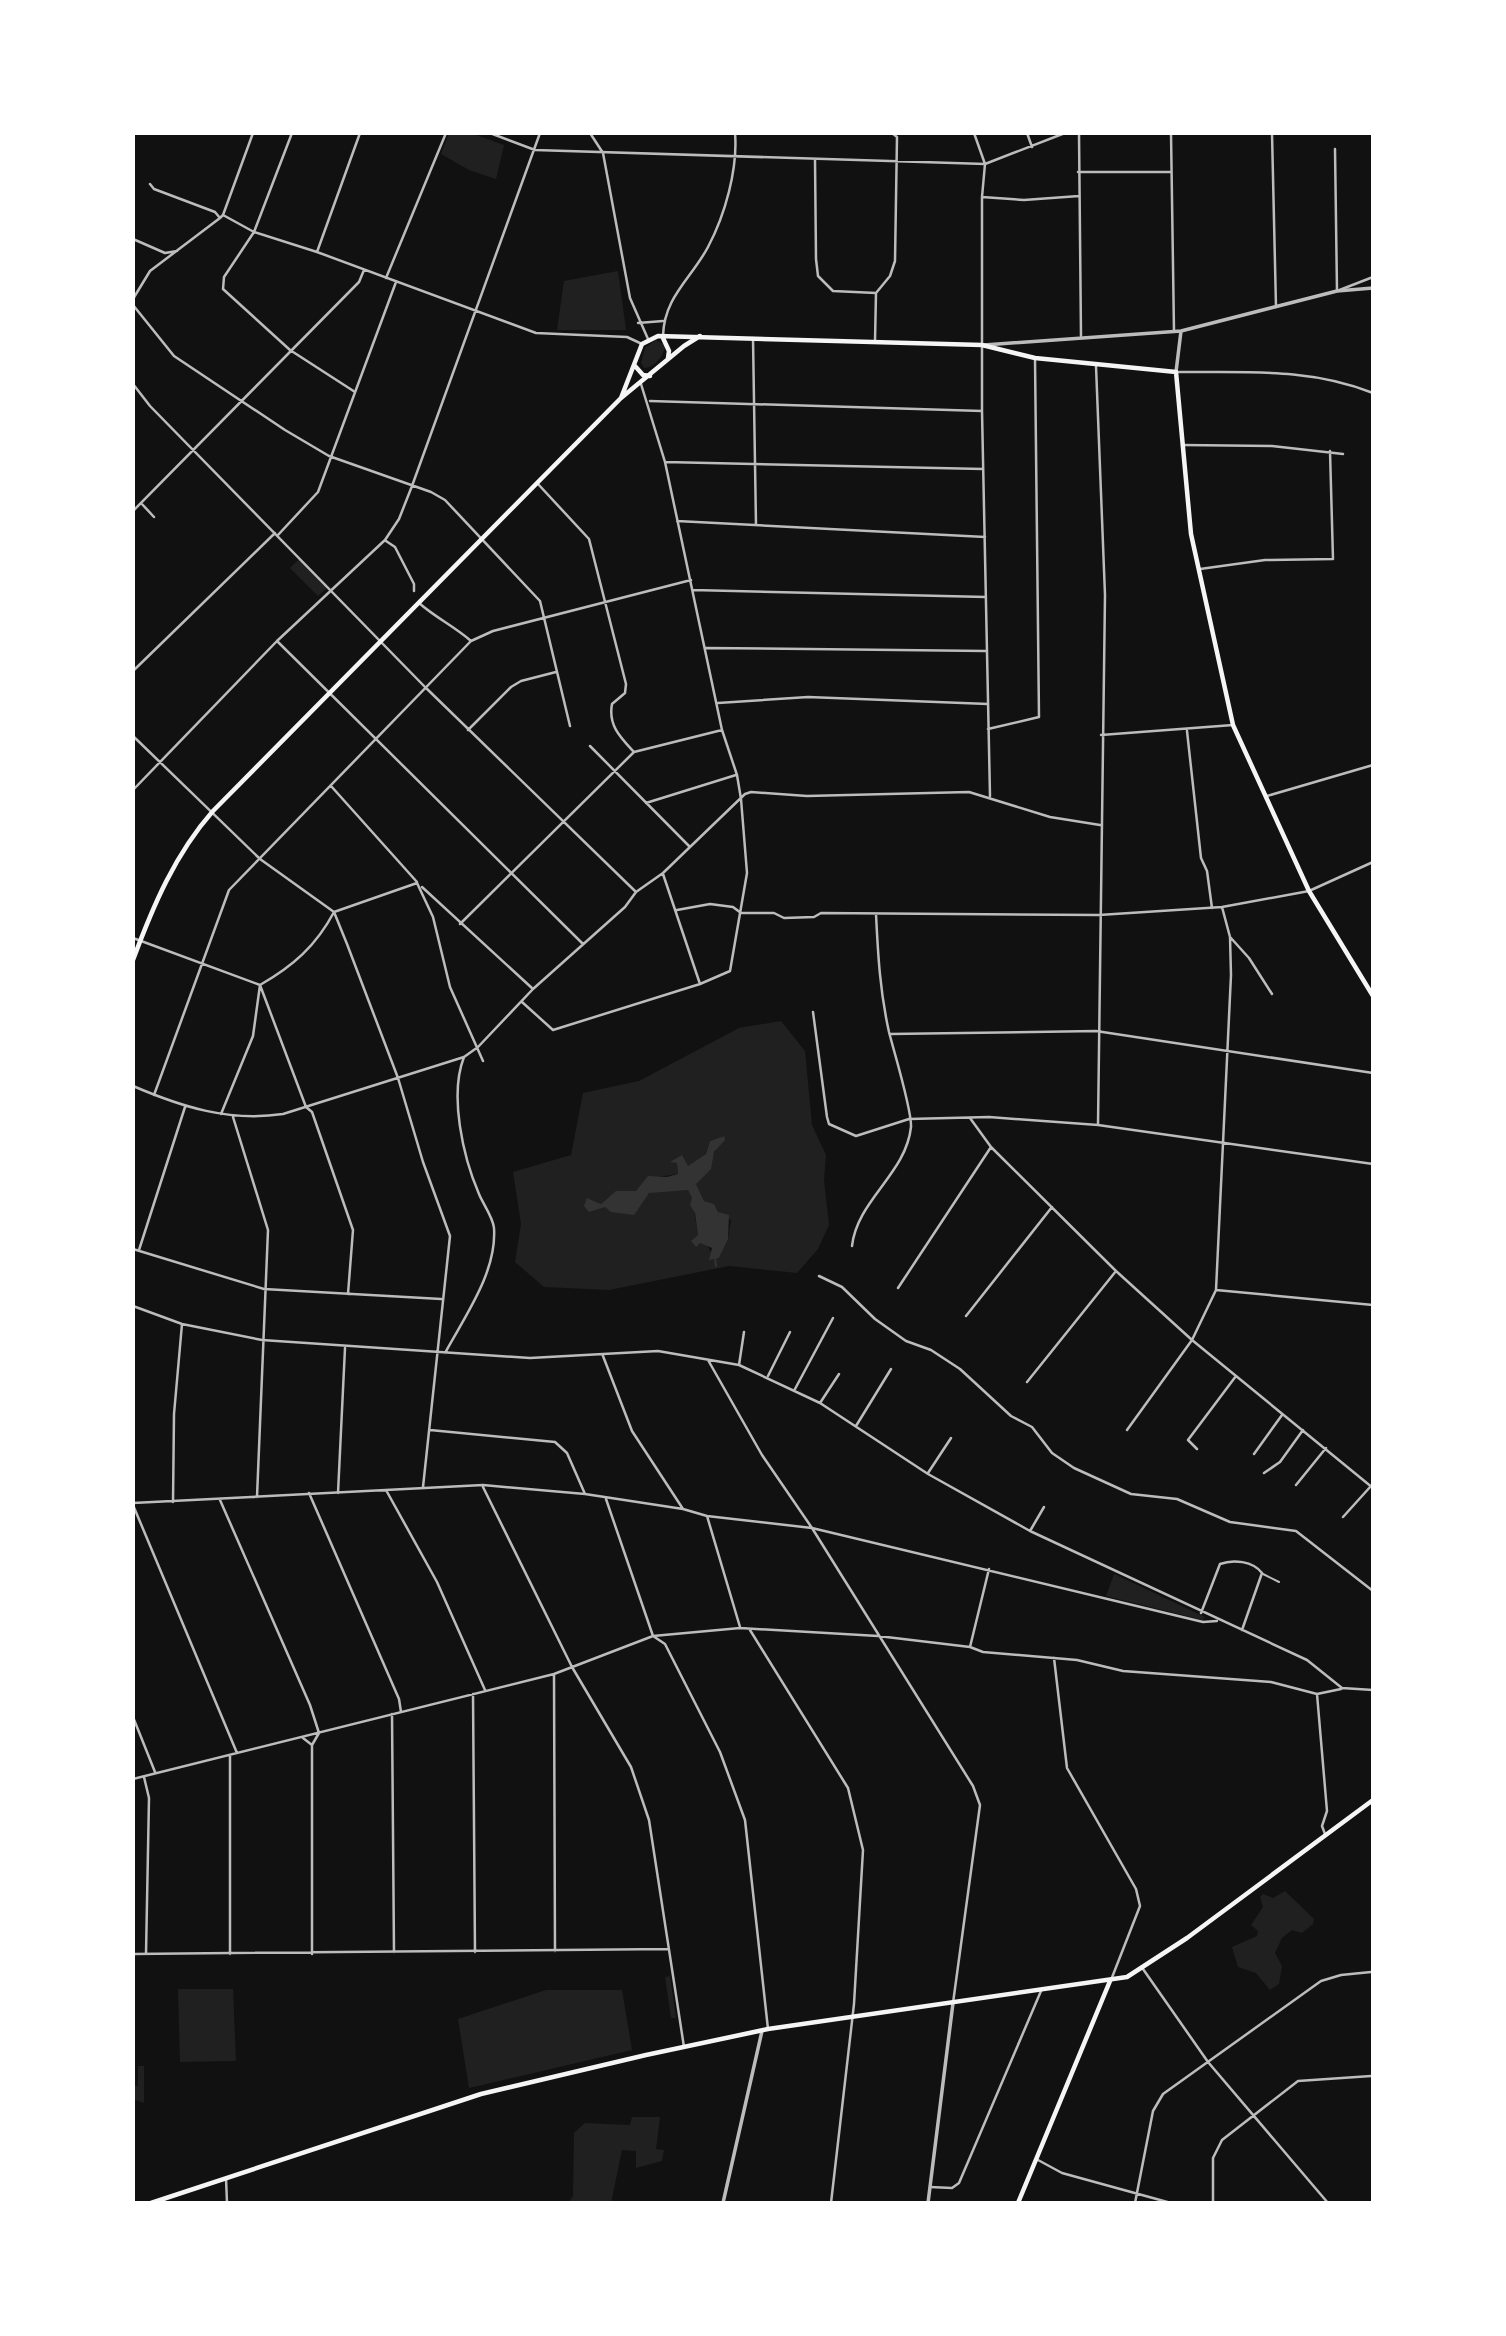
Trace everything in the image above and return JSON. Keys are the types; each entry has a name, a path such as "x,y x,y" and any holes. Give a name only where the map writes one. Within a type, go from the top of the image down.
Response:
{"main road":[{"path":"133,960 166,878 186,844 213,811 621,398 641,384 668,358 700,336"},
{"path":"663,337 667,343 668,358"},
{"path":"621,398 642,344 648,339 663,337 982,345 1035,358 1175,372 1191,534 1233,725 1309,891 1373,996"},
{"path":"635,366 643,375 650,376"},
{"path":"151,2203 481,2094 768,2029 1127,1977 1143,1969 1373,1800"},
{"path":"1018,2203 1110,1981"}],"street":[{"path":"133,299 144,277 222,217 253,133"},
{"path":"292,133 254,232 224,277 222,289 289,350 355,391"},
{"path":"317,252 360,133"},
{"path":"386,278 446,133"},
{"path":"490,133 534,150 985,164 1065,133"},
{"path":"133,790 277,641 385,540 398,519 412,486 540,133"},
{"path":"590,133 603,153 621,257 638,323 648,339"},
{"path":"663,337 666,310 716,231 737,157 735,133"},
{"path":"875,341 876,293 890,276 895,261 899,163 897,137 892,133"},
{"path":"974,133 985,164 982,197 982,411 990,796"},
{"path":"1027,133 1032,147"},
{"path":"1079,133 1081,336"},
{"path":"1171,133 1174,331"},
{"path":"1272,133 1276,307"},
{"path":"1335,149 1337,291"},
{"path":"815,160 814,234 818,276 833,291 876,293"},
{"path":"1078,172 1171,172"},
{"path":"150,184 154,189 215,212 254,232 317,252 536,334 627,337 642,344"},
{"path":"982,197 1024,200 1079,196"},
{"path":"133,239 165,253 180,251"},
{"path":"133,511 359,282 364,270"},
{"path":"982,345 1181,331 1337,291 1373,277"},
{"path":"133,671 318,492 329,456 396,282"},
{"path":"1337,291 1373,288"},
{"path":"133,305 174,356 242,403 329,456 445,500 537,596 545,617 570,726"},
{"path":"638,323 663,321"},
{"path":"1181,331 1175,372 1306,374 1339,380 1373,393"},
{"path":"753,338 756,526"},
{"path":"988,729 1039,717 1035,358"},
{"path":"1096,366 1105,595 1097,1031 1098,1125"},
{"path":"133,384 425,687 636,892"},
{"path":"522,1001 553,1030 700,984 730,971 747,873 741,799 737,775 722,730 665,462 641,384"},
{"path":"133,395 138,390"},
{"path":"648,401 982,411"},
{"path":"1182,445 1330,451 1343,454"},
{"path":"1199,569 1265,560 1333,559 1330,451"},
{"path":"665,462 983,469"},
{"path":"538,484 589,539 626,684 625,693 612,704 611,719 617,733 634,752"},
{"path":"141,503 154,517"},
{"path":"677,522 985,537"},
{"path":"385,540 395,547 414,584 414,591"},
{"path":"154,1095 226,894 471,641 493,631 691,580"},
{"path":"694,590 986,597"},
{"path":"419,603 440,621 454,625 471,641"},
{"path":"277,641 584,945"},
{"path":"706,648 987,651"},
{"path":"468,730 511,687 521,681 557,672"},
{"path":"717,703 808,697 988,704"},
{"path":"1101,735 1187,731 1233,725"},
{"path":"460,924 634,752 722,730"},
{"path":"1187,731 1201,858 1207,871 1212,908"},
{"path":"133,736 260,859 334,912 398,1078 423,1162 450,1236 441,1299 424,1488"},
{"path":"590,746 690,846"},
{"path":"1264,797 1373,765"},
{"path":"646,803 737,775"},
{"path":"330,785 417,883 533,989"},
{"path":"133,1086 185,1107 233,1117 283,1114 464,1057 478,1048 533,989 584,945 636,892 663,873 751,792 807,796 969,792 990,796 1050,817 1100,825"},
{"path":"677,910 710,904 733,907 741,913 774,913 784,918 814,917 821,913 1099,915 1212,908 1309,891 1373,862"},
{"path":"663,873 700,984"},
{"path":"221,1114 253,1036 260,985 302,958 323,934 334,912 417,883"},
{"path":"417,883 433,917 450,987 483,1061"},
{"path":"1127,1430 1192,1340 1216,1290 1230,937 1222,907"},
{"path":"852,1246 854,1230 888,1181 911,1126 878,981 876,915"},
{"path":"1230,937 1249,958 1272,994"},
{"path":"133,938 260,985"},
{"path":"260,985 306,1107 312,1112 353,1230 348,1294"},
{"path":"813,1012 829,1124 856,1136 909,1119 970,1118 1098,1125 1373,1164"},
{"path":"890,1034 1097,1031 1226,1053 1373,1073"},
{"path":"445,1353 490,1266 494,1226 469,1167 461,1122 456,1079 464,1057"},
{"path":"139,1250 185,1107"},
{"path":"233,1117 268,1230 257,1497"},
{"path":"970,1118 991,1147 1116,1271 1192,1340 1372,1487 1343,1517"},
{"path":"898,1287 991,1147"},
{"path":"966,1316 1052,1207"},
{"path":"133,1249 264,1289 441,1299"},
{"path":"1027,1382 1116,1271"},
{"path":"819,1276 842,1287 875,1319 906,1341 931,1350 960,1369 1012,1416 1032,1427 1052,1453 1074,1468 1131,1494 1177,1499 1230,1522 1296,1531 1373,1591"},
{"path":"1216,1290 1373,1305"},
{"path":"133,1306 182,1324 262,1340 345,1348 530,1358 603,1356 620,1351 639,1350 682,1353 739,1365 820,1403 928,1474 1030,1531 1201,1613 1307,1660 1342,1688"},
{"path":"794,1390 833,1318"},
{"path":"173,1502 174,1414 182,1324"},
{"path":"739,1365 744,1332"},
{"path":"768,1377 790,1332"},
{"path":"338,1493 345,1348"},
{"path":"603,1356 632,1431 683,1509"},
{"path":"708,1360 762,1455 812,1528 973,1786 980,1805 928,2203"},
{"path":"856,1426 891,1368"},
{"path":"820,1403 839,1374"},
{"path":"1197,1449 1188,1440 1236,1376"},
{"path":"1254,1454 1282,1415"},
{"path":"430,1430 555,1442 567,1453 585,1494"},
{"path":"1264,1473 1280,1462 1303,1430"},
{"path":"928,1474 951,1438"},
{"path":"1296,1485 1326,1448"},
{"path":"482,1486 572,1667 635,1778 649,1821 684,2047"},
{"path":"237,1754 133,1504 482,1486 585,1494 683,1509 707,1516 812,1528 1203,1622 1219,1621"},
{"path":"386,1490 438,1582 485,1691"},
{"path":"309,1493 399,1699 401,1712"},
{"path":"606,1499 653,1636 664,1644 720,1752 745,1820 768,2029"},
{"path":"220,1500 319,1733"},
{"path":"1030,1531 1044,1507"},
{"path":"707,1516 740,1628"},
{"path":"1201,1613 1217,1569 1223,1562 1259,1568 1262,1573 1241,1630"},
{"path":"971,1647 989,1569"},
{"path":"133,1780 554,1674 653,1636 740,1628 878,1636 971,1647 983,1651 1077,1660 1123,1671 1271,1682 1317,1694 1342,1688 1373,1690"},
{"path":"750,1630 848,1788 863,1850 853,2016 831,2203"},
{"path":"1054,1658 1067,1768 1136,1889 1140,1906 1110,1981"},
{"path":"554,1674 555,1951"},
{"path":"473,1694 475,1952"},
{"path":"1317,1694 1327,1811 1322,1826 1325,1835"},
{"path":"392,1714 394,1952"},
{"path":"133,1717 156,1773"},
{"path":"312,1954 312,1745 319,1733"},
{"path":"302,1737 312,1745"},
{"path":"230,1756 230,1954"},
{"path":"144,1777 149,1798 146,1954"},
{"path":"1373,1912 1373,2166"},
{"path":"133,1954 668,1949"},
{"path":"1143,1969 1208,2062 1252,2117 1328,2203"},
{"path":"1135,2203 1153,2111 1163,2094 1321,1981 1341,1975 1371,1972"},
{"path":"930,2187 952,2188 959,2183 1041,1991"},
{"path":"723,2203 762,2031"},
{"path":"1213,2203 1211,2182 1216,2147 1252,2117 1298,2081 1372,2076"},
{"path":"1035,2158 1062,2173 1171,2203"},
{"path":"226,2178 227,2203"}],"lane":[{"path":"1262,1573 1279,1582"}],"shaded area":[{"path":"449,133 470,133 504,145 496,179 469,170 441,154"},
{"path":"618,271 626,330 557,330 564,281"},
{"path":"656,340 665,345 663,353 655,363 644,368 641,363 645,348"},
{"path":"299,559 327,588 318,596 290,568"},
{"path":"781,1021 805,1051 812,1125 826,1155 824,1180 829,1225 818,1249 797,1273 729,1266 609,1290 544,1287 515,1262 521,1224 513,1172 571,1155 583,1093 639,1081 739,1028","holes":["724,1136 696,1184 704,1201 714,1204 718,1212 731,1220 728,1239 719,1258 715,1259 707,1245 700,1243 696,1246 692,1241 698,1235 692,1197 688,1190 656,1191 609,1207 600,1207 587,1198 601,1204 609,1197 636,1191 651,1178 678,1174 677,1163 688,1167 706,1154 710,1141"]},
{"path":"724,1136 725,1140 714,1152 711,1169 696,1184 704,1201 714,1204 718,1212 729,1215 728,1239 719,1258 709,1260 712,1248 700,1243 696,1247 691,1241 698,1235 695,1213 690,1205 692,1198 688,1190 649,1193 634,1215 611,1212 605,1207 589,1212 584,1206 587,1198 601,1204 616,1191 636,1191 648,1176 667,1177 678,1174 677,1163 670,1162 682,1155 688,1166 706,1154 710,1141"},
{"path":"1114,1574 1205,1617 1203,1620 1106,1596"},
{"path":"1285,1891 1314,1919 1313,1924 1302,1933 1292,1930 1282,1938 1275,1953 1282,1966 1279,1984 1270,1990 1256,1973 1238,1967 1232,1947 1257,1936 1258,1931 1251,1925 1263,1907 1260,1897 1263,1894 1273,1898"},
{"path":"670,1976 676,2018 671,2018 665,1977"},
{"path":"178,1989 233,1989 236,2061 180,2062"},
{"path":"546,1990 622,1990 632,2050 469,2088 458,2019"},
{"path":"138,2066 144,2066 144,2103 133,2099 133,2086 138,2086"},
{"path":"632,2117 660,2117 656,2149 664,2150 662,2161 636,2168 636,2151 622,2150 611,2203 568,2203 573,2196 574,2133 585,2123 630,2125"}],"waterway":[{"path":"715,1257 716,1266"}]}
